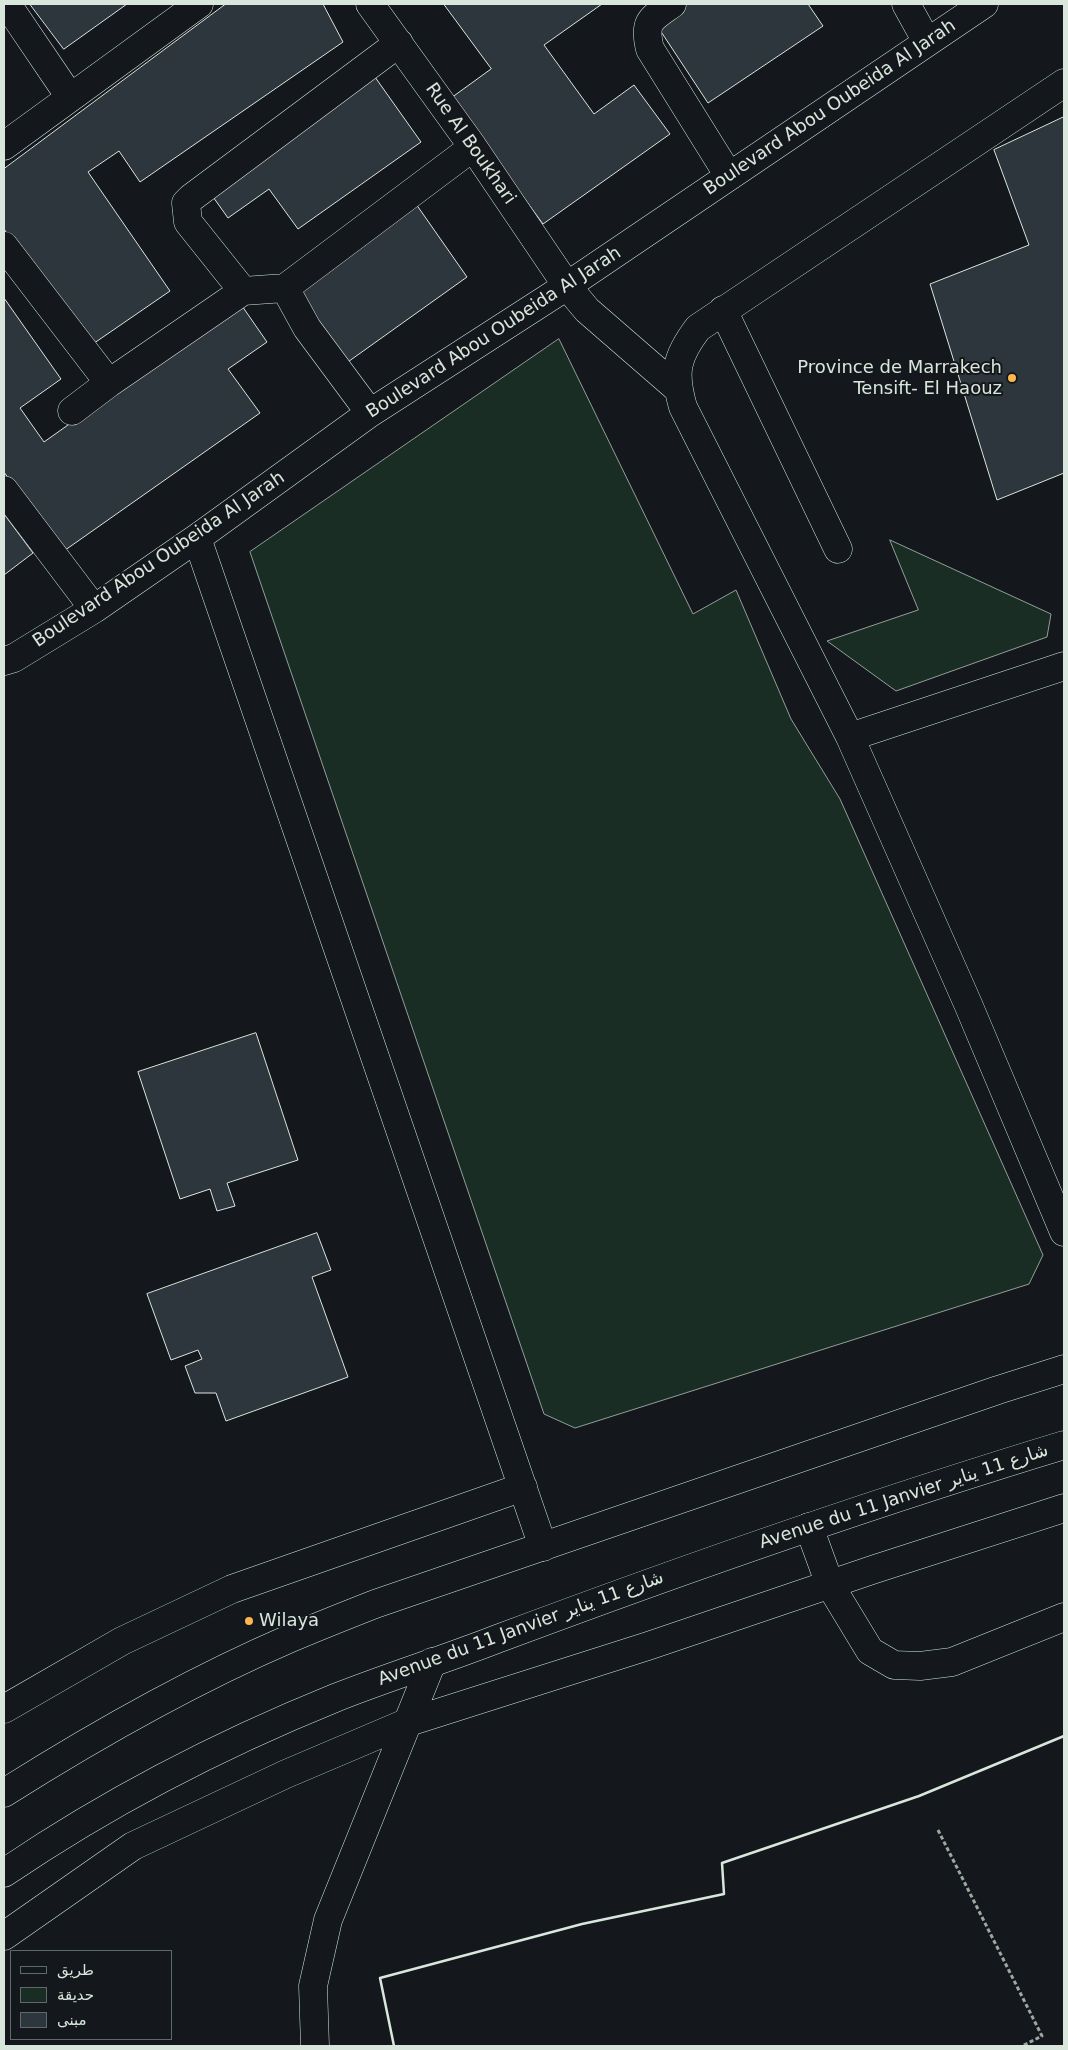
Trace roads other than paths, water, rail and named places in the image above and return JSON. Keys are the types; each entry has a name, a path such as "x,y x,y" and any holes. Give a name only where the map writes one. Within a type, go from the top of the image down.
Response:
{"street":[{"path":"7,4 70,97"},
{"path":"672,4 651,19 647,27 650,49 729,176"},
{"path":"906,4 926,42"},
{"name":"Boulevard Abou Oubeida Al Jarah","path":"7,653 94,609 198,538 370,413 567,286 984,4"},
{"name":"Rue Al Boukhari","path":"375,5 399,43 473,147 567,286 587,310 678,389"},
{"path":"4,146 193,6"},
{"path":"243,291 188,222 186,203 190,198 399,43"},
{"path":"1064,83 698,328 684,346 677,367 678,389 682,407 850,737 968,1004 1064,1232"},
{"path":"72,411 109,383 243,291 285,288 473,147"},
{"path":"4,246 109,383"},
{"path":"285,288 307,328 370,413"},
{"path":"723,310 838,549"},
{"path":"4,490 94,609"},
{"path":"198,538 543,1548"},
{"path":"850,737 1064,666"},
{"path":"4,1793 121,1722 207,1677 290,1638 375,1604 1064,1369"},
{"name":"Avenue du 11 Janvier شارع 11 يناير","path":"4,1873 86,1820 202,1757 334,1699 432,1662 478,1647 632,1588 809,1527 1064,1445"},
{"path":"4,1709 122,1641 232,1589 523,1486"},
{"path":"4,1936 133,1846 286,1774 406,1723 648,1646 884,1566 1064,1508"},
{"path":"809,1527 830,1585 870,1651 894,1665 920,1666 952,1662 1064,1617"},
{"path":"315,2046 313,1986 328,1920 432,1662"}],"place":[{"name":"Province de Marrakech Tensift- El Haouz","path":"1012,378"},
{"name":"Wilaya","path":"249,1621"}]}
